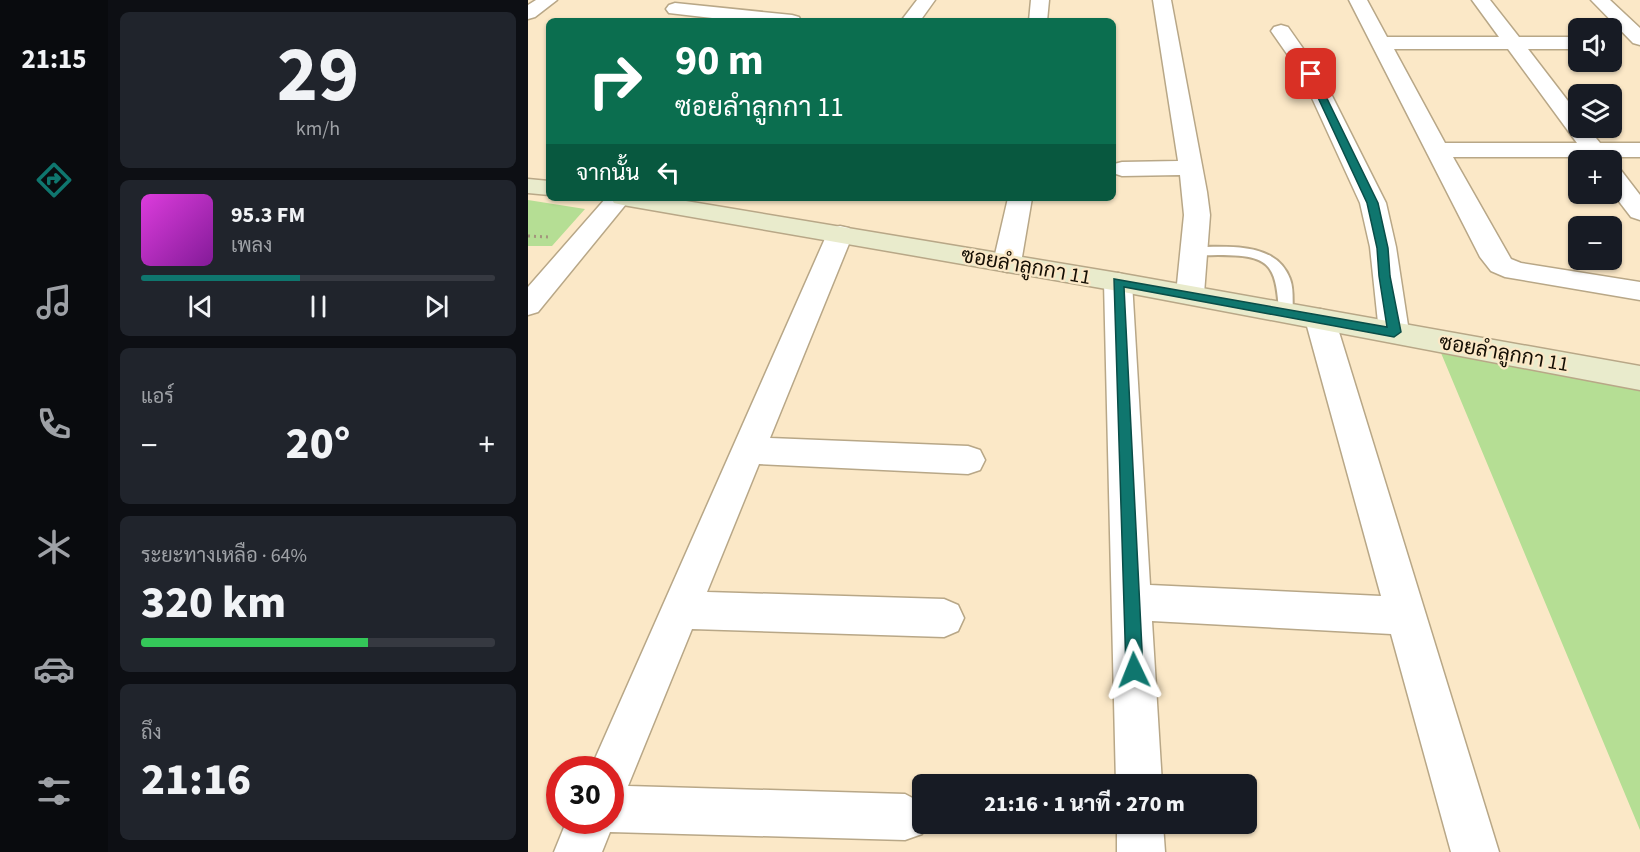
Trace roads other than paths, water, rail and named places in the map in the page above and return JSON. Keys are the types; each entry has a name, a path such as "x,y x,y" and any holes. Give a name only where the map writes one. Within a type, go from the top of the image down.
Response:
{"street":[{"path":"528,13 548,0"},
{"path":"912,18 926,0"},
{"path":"1038,18 1040,0"},
{"path":"1162,0 1197,215 1190,294"},
{"path":"1358,0 1494,257 1501,265 1515,271 1640,291"},
{"path":"1481,0 1593,150"},
{"path":"1600,0 1634,42"},
{"path":"664,18 680,4 790,17"},
{"path":"1281,31 1316,83 1372,203 1383,248 1394,332"},
{"path":"1381,43 1568,43"},
{"path":"1439,150 1568,154"},
{"path":"1622,152 1640,150"},
{"path":"1122,169 1191,168"},
{"path":"528,186 546,188"},
{"path":"1622,188 1640,212"},
{"path":"528,304 618,201"},
{"name":"ซอยลำลูกกา 11","path":"639,201 1190,294 1640,378"},
{"path":"1007,263 1019,201"},
{"path":"618,756 840,234"},
{"path":"1118,282 1139,774"},
{"path":"1303,316 1407,616 1475,852"},
{"path":"747,450 968,460"},
{"path":"1132,602 1407,616"},
{"path":"680,610 944,618"},
{"path":"624,809 905,818"},
{"path":"578,852 585,834"},
{"path":"1140,834 1141,852"}],"lane":[{"path":"1194,250 1263,256 1274,265 1303,316"}]}
